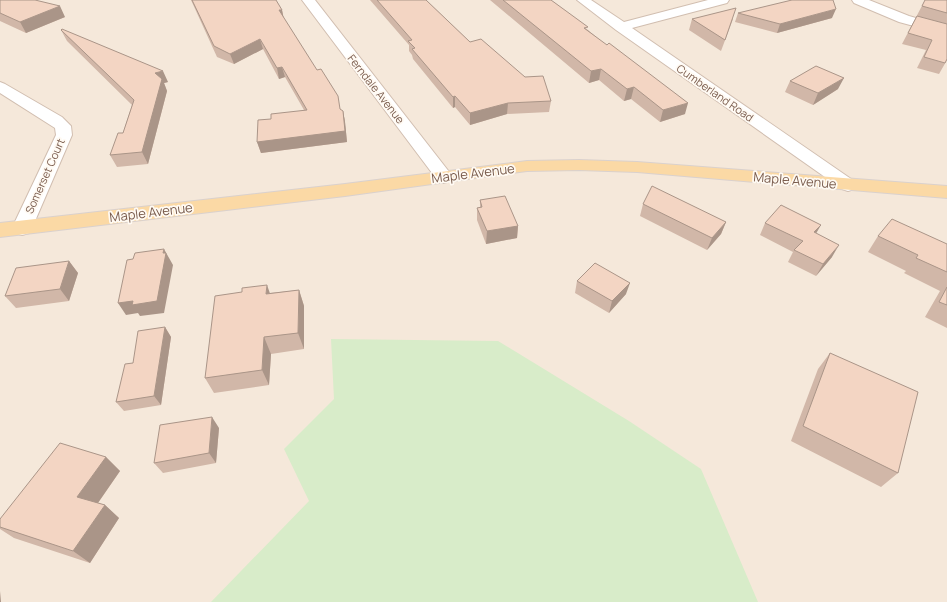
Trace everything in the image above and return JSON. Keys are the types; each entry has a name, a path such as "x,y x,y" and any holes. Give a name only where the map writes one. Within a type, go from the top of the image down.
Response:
{"main road":[{"name":"Maple Avenue","path":"0,230 345,190 527,166 579,165 637,167 947,192"}],"street":[{"name":"Ferndale Avenue","path":"308,0 444,177"},
{"name":"Cumberland Road","path":"583,0 848,185"},
{"path":"621,27 723,0"},
{"path":"858,0 904,19 947,31"},
{"name":"Somerset Court","path":"0,87 56,120 63,126 64,131 64,135 22,228"}],"shaded area":[{"path":"0,0 947,0 947,602 0,602"}],"green space":[{"path":"331,339 498,341 629,421 701,469 758,602 211,602 309,501 284,449 334,399"}],"building":[{"path":"0,0 35,0 60,6 20,22 0,13"},
{"path":"192,0 276,0 282,10 279,10 317,70 321,69 338,96 340,109 343,111 345,131 257,142 258,120 271,119 271,114 307,110 282,67 277,68 260,39 230,54 214,46"},
{"path":"377,0 426,0 470,42 481,39 525,77 543,76 551,101 508,103 470,113 455,96 453,97 412,49 415,48 408,41 412,40"},
{"path":"503,0 551,0 588,27 584,28 607,45 609,43 688,103 663,110 634,87 627,89 601,69 591,71"},
{"path":"792,0 833,0 836,9 780,24 738,13"},
{"path":"925,0 947,0 947,13 922,6"},
{"path":"736,8 725,40 692,19"},
{"path":"917,16 947,24 947,59 945,63 924,57 932,40 908,33"},
{"path":"62,29 163,71 155,73 162,79 142,152 110,155 118,133 123,133 134,100 61,30"},
{"path":"816,66 844,78 818,93 790,81"},
{"path":"652,186 726,222 712,238 643,204"},
{"path":"505,196 518,226 487,231 477,208 482,207 480,200"},
{"path":"781,205 821,225 814,232 839,245 823,264 794,250 803,241 765,223"},
{"path":"892,219 947,244 947,272 916,258 918,255 878,236"},
{"path":"164,249 163,253 166,253 157,301 132,305 133,301 118,303 127,260 133,259 135,253"},
{"path":"69,261 60,289 5,296 16,268"},
{"path":"595,263 630,283 612,301 577,281"},
{"path":"267,285 266,294 299,290 298,333 264,337 262,370 205,378 215,296 242,292 242,288"},
{"path":"947,287 947,305 939,302"},
{"path":"165,327 154,396 116,402 125,364 133,363 138,331"},
{"path":"830,353 918,392 898,473 803,426"},
{"path":"212,417 209,453 154,463 160,425"},
{"path":"60,443 106,457 77,497 105,505 73,551 0,527 0,519"}]}
